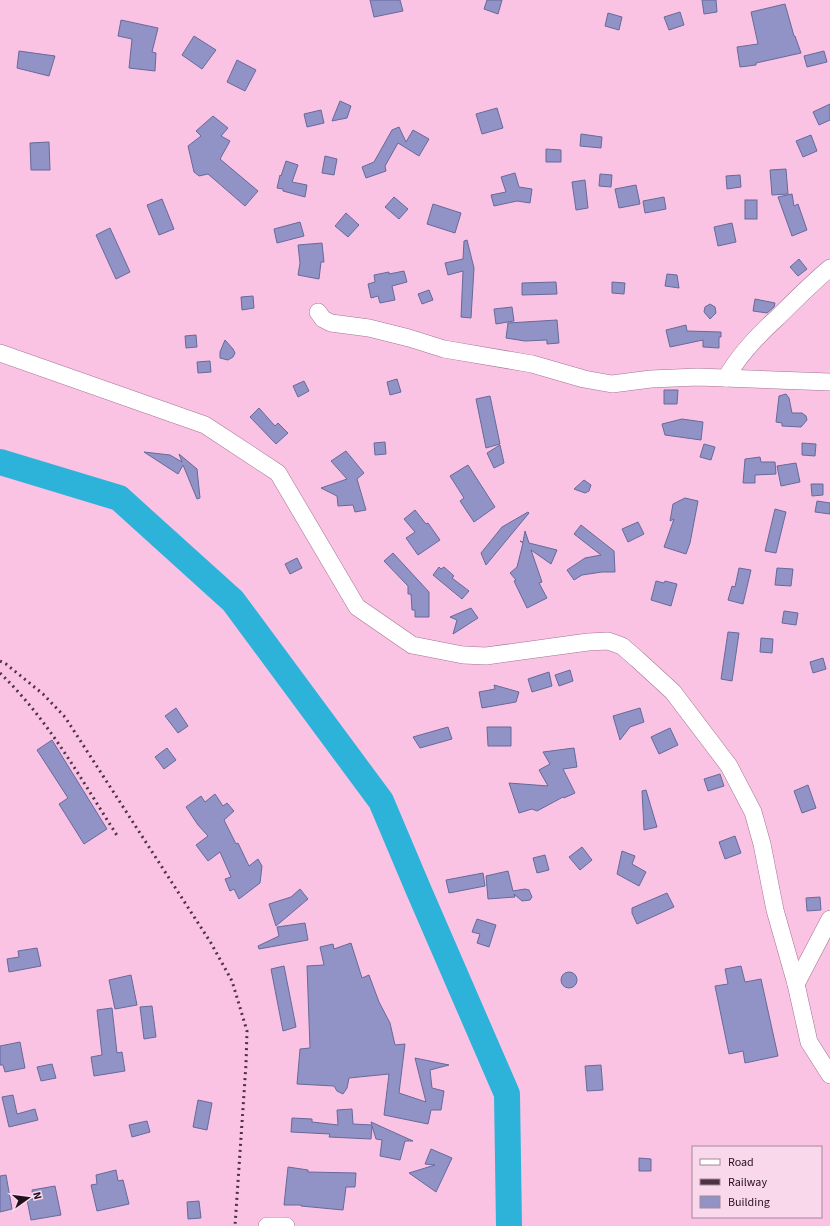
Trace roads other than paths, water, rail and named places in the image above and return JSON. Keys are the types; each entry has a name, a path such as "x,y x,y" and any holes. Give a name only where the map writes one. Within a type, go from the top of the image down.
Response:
{"street":[{"path":"726,378 743,352 809,286 830,268"},
{"path":"318,312 323,319 331,323 369,328 444,349 532,364 584,379 612,384 651,379 698,377 830,382"},
{"path":"0,353 205,425 278,473 357,606 412,645 463,655 486,656 588,642 608,641 622,646 673,692 729,766 753,812 762,844 775,910 796,984 809,1042 830,1075"},
{"path":"796,984 830,919"},
{"path":"267,1226 286,1226"}],"waterway":[{"path":"0,462 119,498 233,601 381,801 507,1094 509,1226"}],"railway":[{"path":"0,661 6,664 43,694 65,717 211,943 232,981 247,1031 235,1226"},
{"path":"0,673 18,691 49,731 78,773 118,837"}]}
